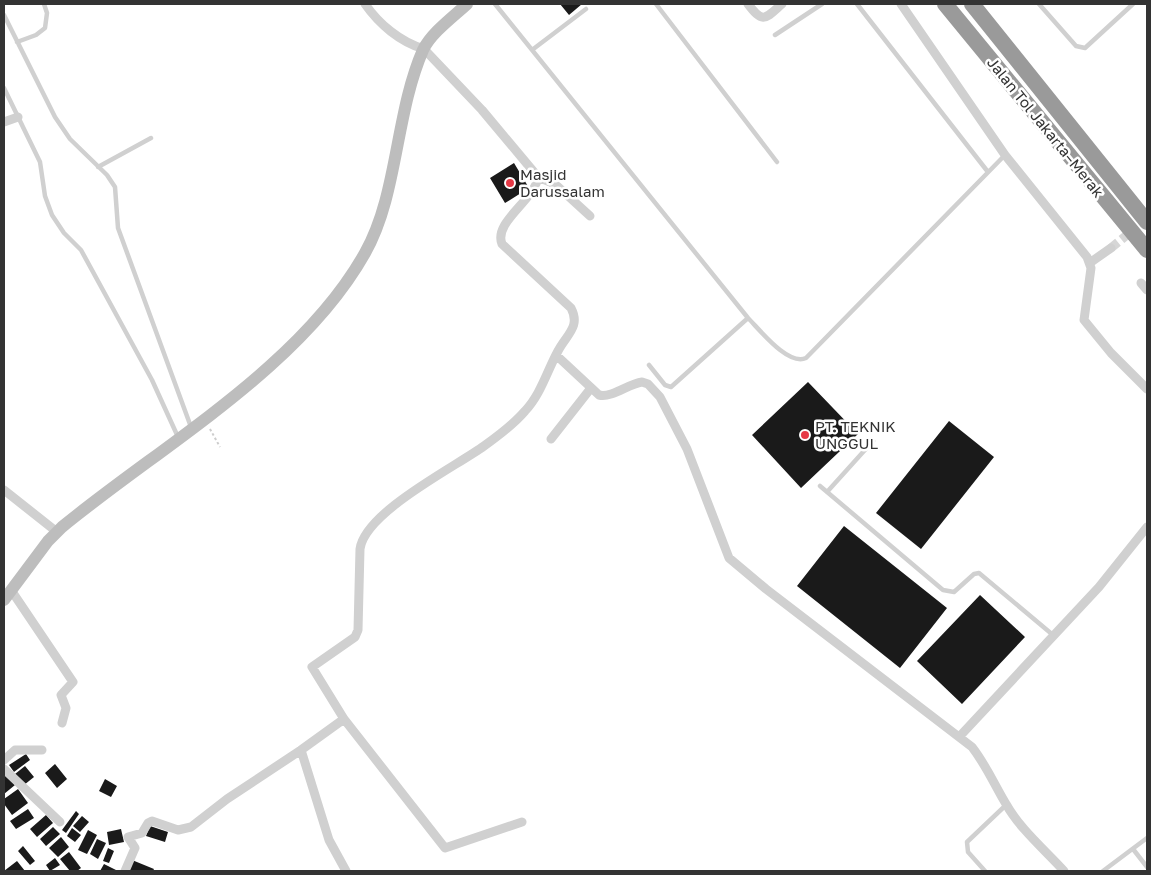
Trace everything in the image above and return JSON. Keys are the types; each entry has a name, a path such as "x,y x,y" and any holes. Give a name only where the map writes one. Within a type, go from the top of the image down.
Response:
{"highway":[{"name":"Jalan Tol Jakarta–Merak","path":"945,4 1147,250"},
{"name":"Jalan Tol Jakarta–Merak","path":"972,4 1147,222"}],"main road":[{"path":"7,595 57,532 270,367 334,298 364,255 383,214 401,122 424,49 467,4"}],"street":[{"path":"365,4 384,26 411,45 424,49 482,110 538,178 556,184 590,216"},
{"path":"748,4 757,16 762,18 782,4"},
{"path":"901,4 1005,155 1091,262 1084,320 1110,354 1147,389"},
{"path":"4,122 18,117"},
{"path":"522,822 447,848 344,719 312,667 355,637 358,630 360,549 363,538 400,500 484,446 525,412 539,391 556,354 572,330 576,320 575,315 554,290 502,244 500,238 500,234 512,214 535,190 538,178"},
{"path":"1091,262 1111,248"},
{"path":"556,354 599,395 605,396 637,382 648,384 654,389 687,449 710,504 724,550 729,558 766,590 960,736 984,762 1006,805 1064,871"},
{"path":"551,439 591,388"},
{"path":"4,490 57,532"},
{"path":"960,736 1099,587 1147,527"},
{"path":"7,595 73,682 61,695 66,708 62,722"},
{"path":"125,871 135,848 128,838 142,833 148,823 152,822 178,830 191,827 227,799 344,719"},
{"path":"4,760 15,750 42,750"},
{"path":"301,750 329,840 346,871"},
{"path":"4,769 60,822"}],"lane":[{"path":"17,42 36,35 45,28 47,13 44,4"},
{"path":"495,4 748,318 784,354 800,360 806,358 1005,155"},
{"path":"656,4 776,162"},
{"path":"775,34 822,4"},
{"path":"857,4 988,172"},
{"path":"1039,4 1076,46 1081,48 1085,48 1133,4"},
{"path":"532,50 586,9"},
{"path":"4,15 54,116 70,139 107,175 115,187 118,228 191,428"},
{"path":"4,88 40,162 45,196 52,215 64,233 82,250 152,380 179,438"},
{"path":"98,167 151,138"},
{"path":"649,365 665,385 672,387 748,318"},
{"path":"827,492 873,441"},
{"path":"820,486 943,590 954,592 974,574 979,572 1053,635"},
{"path":"985,871 968,852 967,842 1006,805"},
{"path":"1104,871 1147,838"},
{"path":"1133,849 1147,867"}],"path":[{"path":"203,418 220,447"}],"building":[{"path":"560,4 582,4 569,15"},
{"name":"Masjid Darussalam","path":"514,163 529,188 505,203 490,178"},
{"name":"PT. TEKNIK UNGGUL","path":"808,382 858,434 801,488 752,435"},
{"path":"949,421 994,457 921,549 876,513"},
{"path":"844,526 947,608 900,668 797,586"},
{"path":"980,595 1025,637 962,704 917,661"},
{"path":"26,754 30,760 14,772 9,765"},
{"path":"55,764 67,779 57,788 45,773"},
{"path":"25,766 34,777 24,785 15,774"},
{"path":"6,775 15,785 4,794 4,777"},
{"path":"105,779 117,786 111,797 99,791"},
{"path":"18,789 28,803 12,815 4,804 4,799"},
{"path":"28,809 34,818 16,829 10,821"},
{"path":"76,811 79,814 66,833 62,830"},
{"path":"46,815 53,823 37,837 30,829"},
{"path":"82,816 89,822 80,832 73,826"},
{"path":"150,826 168,832 165,842 146,836"},
{"path":"53,827 60,834 46,846 40,839"},
{"path":"72,828 81,835 75,842 67,836"},
{"path":"121,829 124,842 109,845 107,832"},
{"path":"88,830 97,835 87,854 78,850"},
{"path":"61,837 69,847 58,857 49,848"},
{"path":"97,839 106,843 98,859 90,854"},
{"path":"23,846 35,861 30,865 18,851"},
{"path":"108,848 114,851 109,863 103,861"},
{"path":"69,852 81,868 77,871 70,871 60,859"},
{"path":"55,858 60,865 50,871 46,865"},
{"path":"132,860 154,869 153,871 128,871"},
{"path":"17,861 25,871 4,871"},
{"path":"104,864 116,870 100,871"}],"tunnel":[{"path":"1111,248 1133,230"}],"place":[{"name":"Masjid Darussalam","path":"510,183"},
{"name":"PT. TEKNIK UNGGUL","path":"805,435"}]}
